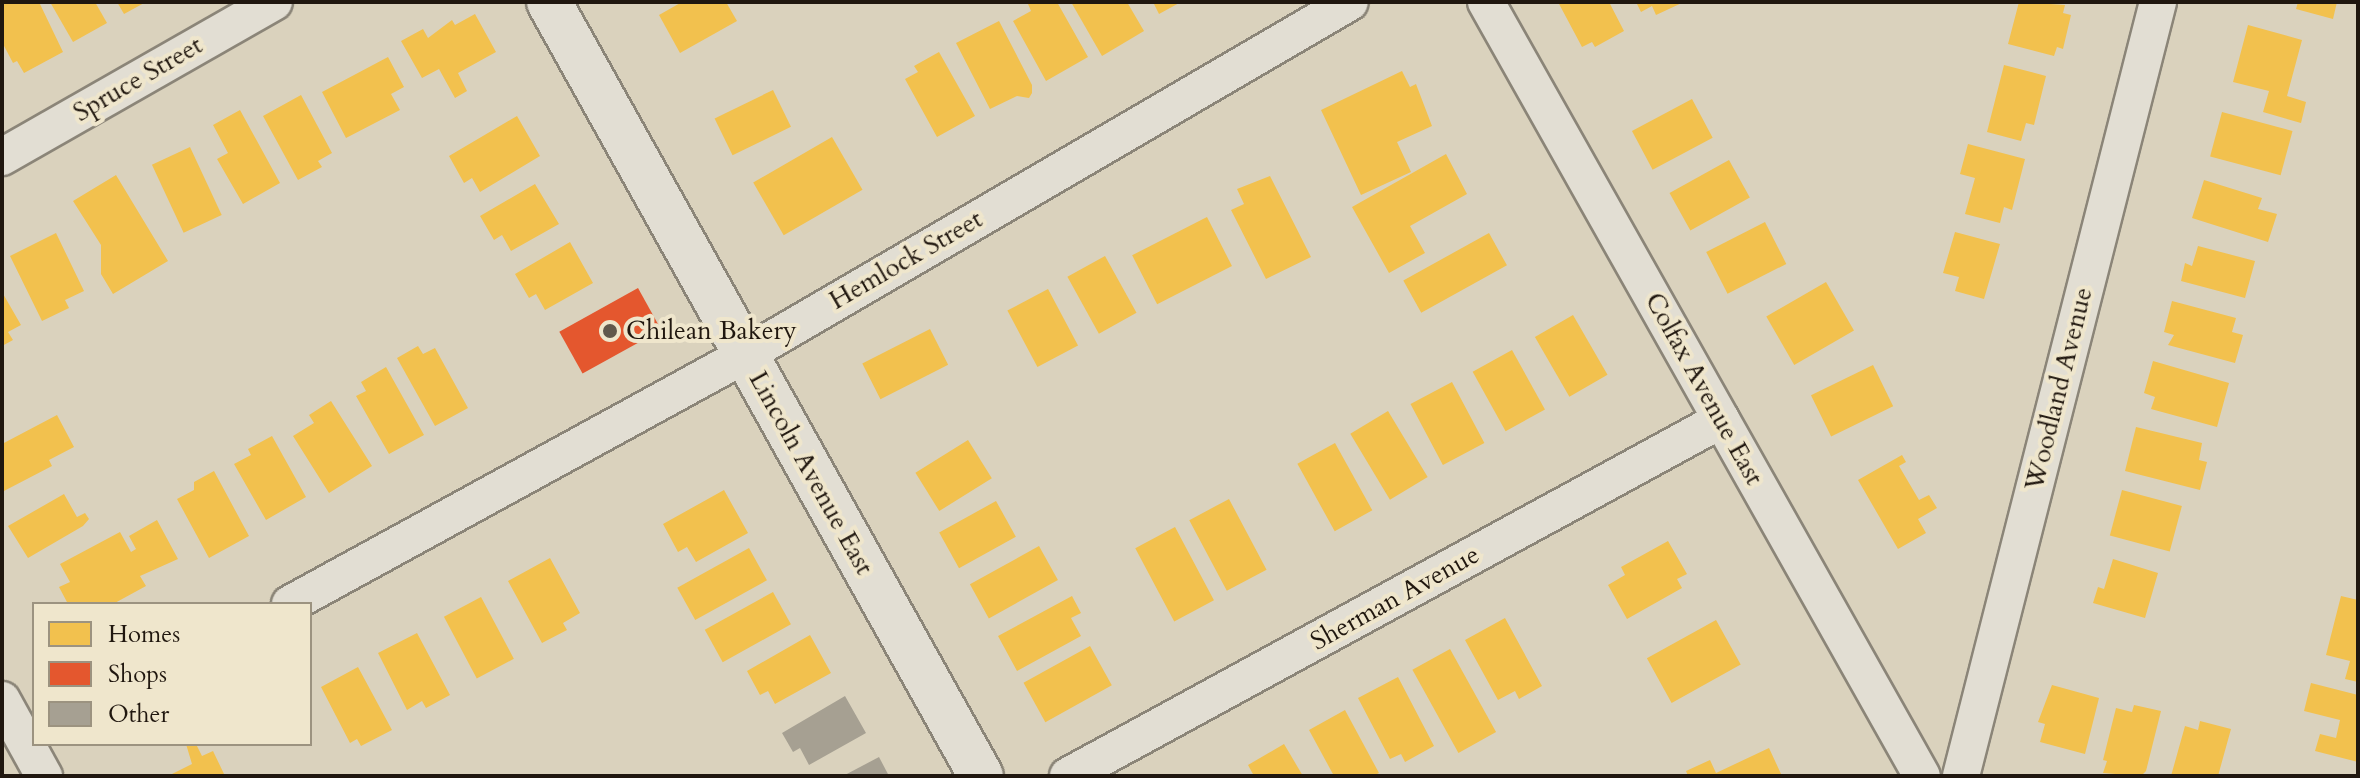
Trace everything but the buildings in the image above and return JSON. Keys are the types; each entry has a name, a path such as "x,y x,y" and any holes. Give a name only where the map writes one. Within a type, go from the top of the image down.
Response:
{"street":[{"name":"Spruce Street","path":"2,157 274,2"},
{"name":"Lincoln Avenue East","path":"549,2 981,776"},
{"name":"Hemlock Street","path":"294,602 745,355 1350,2"},
{"name":"Colfax Avenue East","path":"1486,2 1922,776"},
{"name":"Woodland Avenue","path":"1961,776 2158,2"},
{"name":"Sherman Avenue","path":"1068,776 1721,420"},
{"path":"2,700 27,757"}],"place":[{"name":"Chilean Bakery","path":"610,331"}]}
